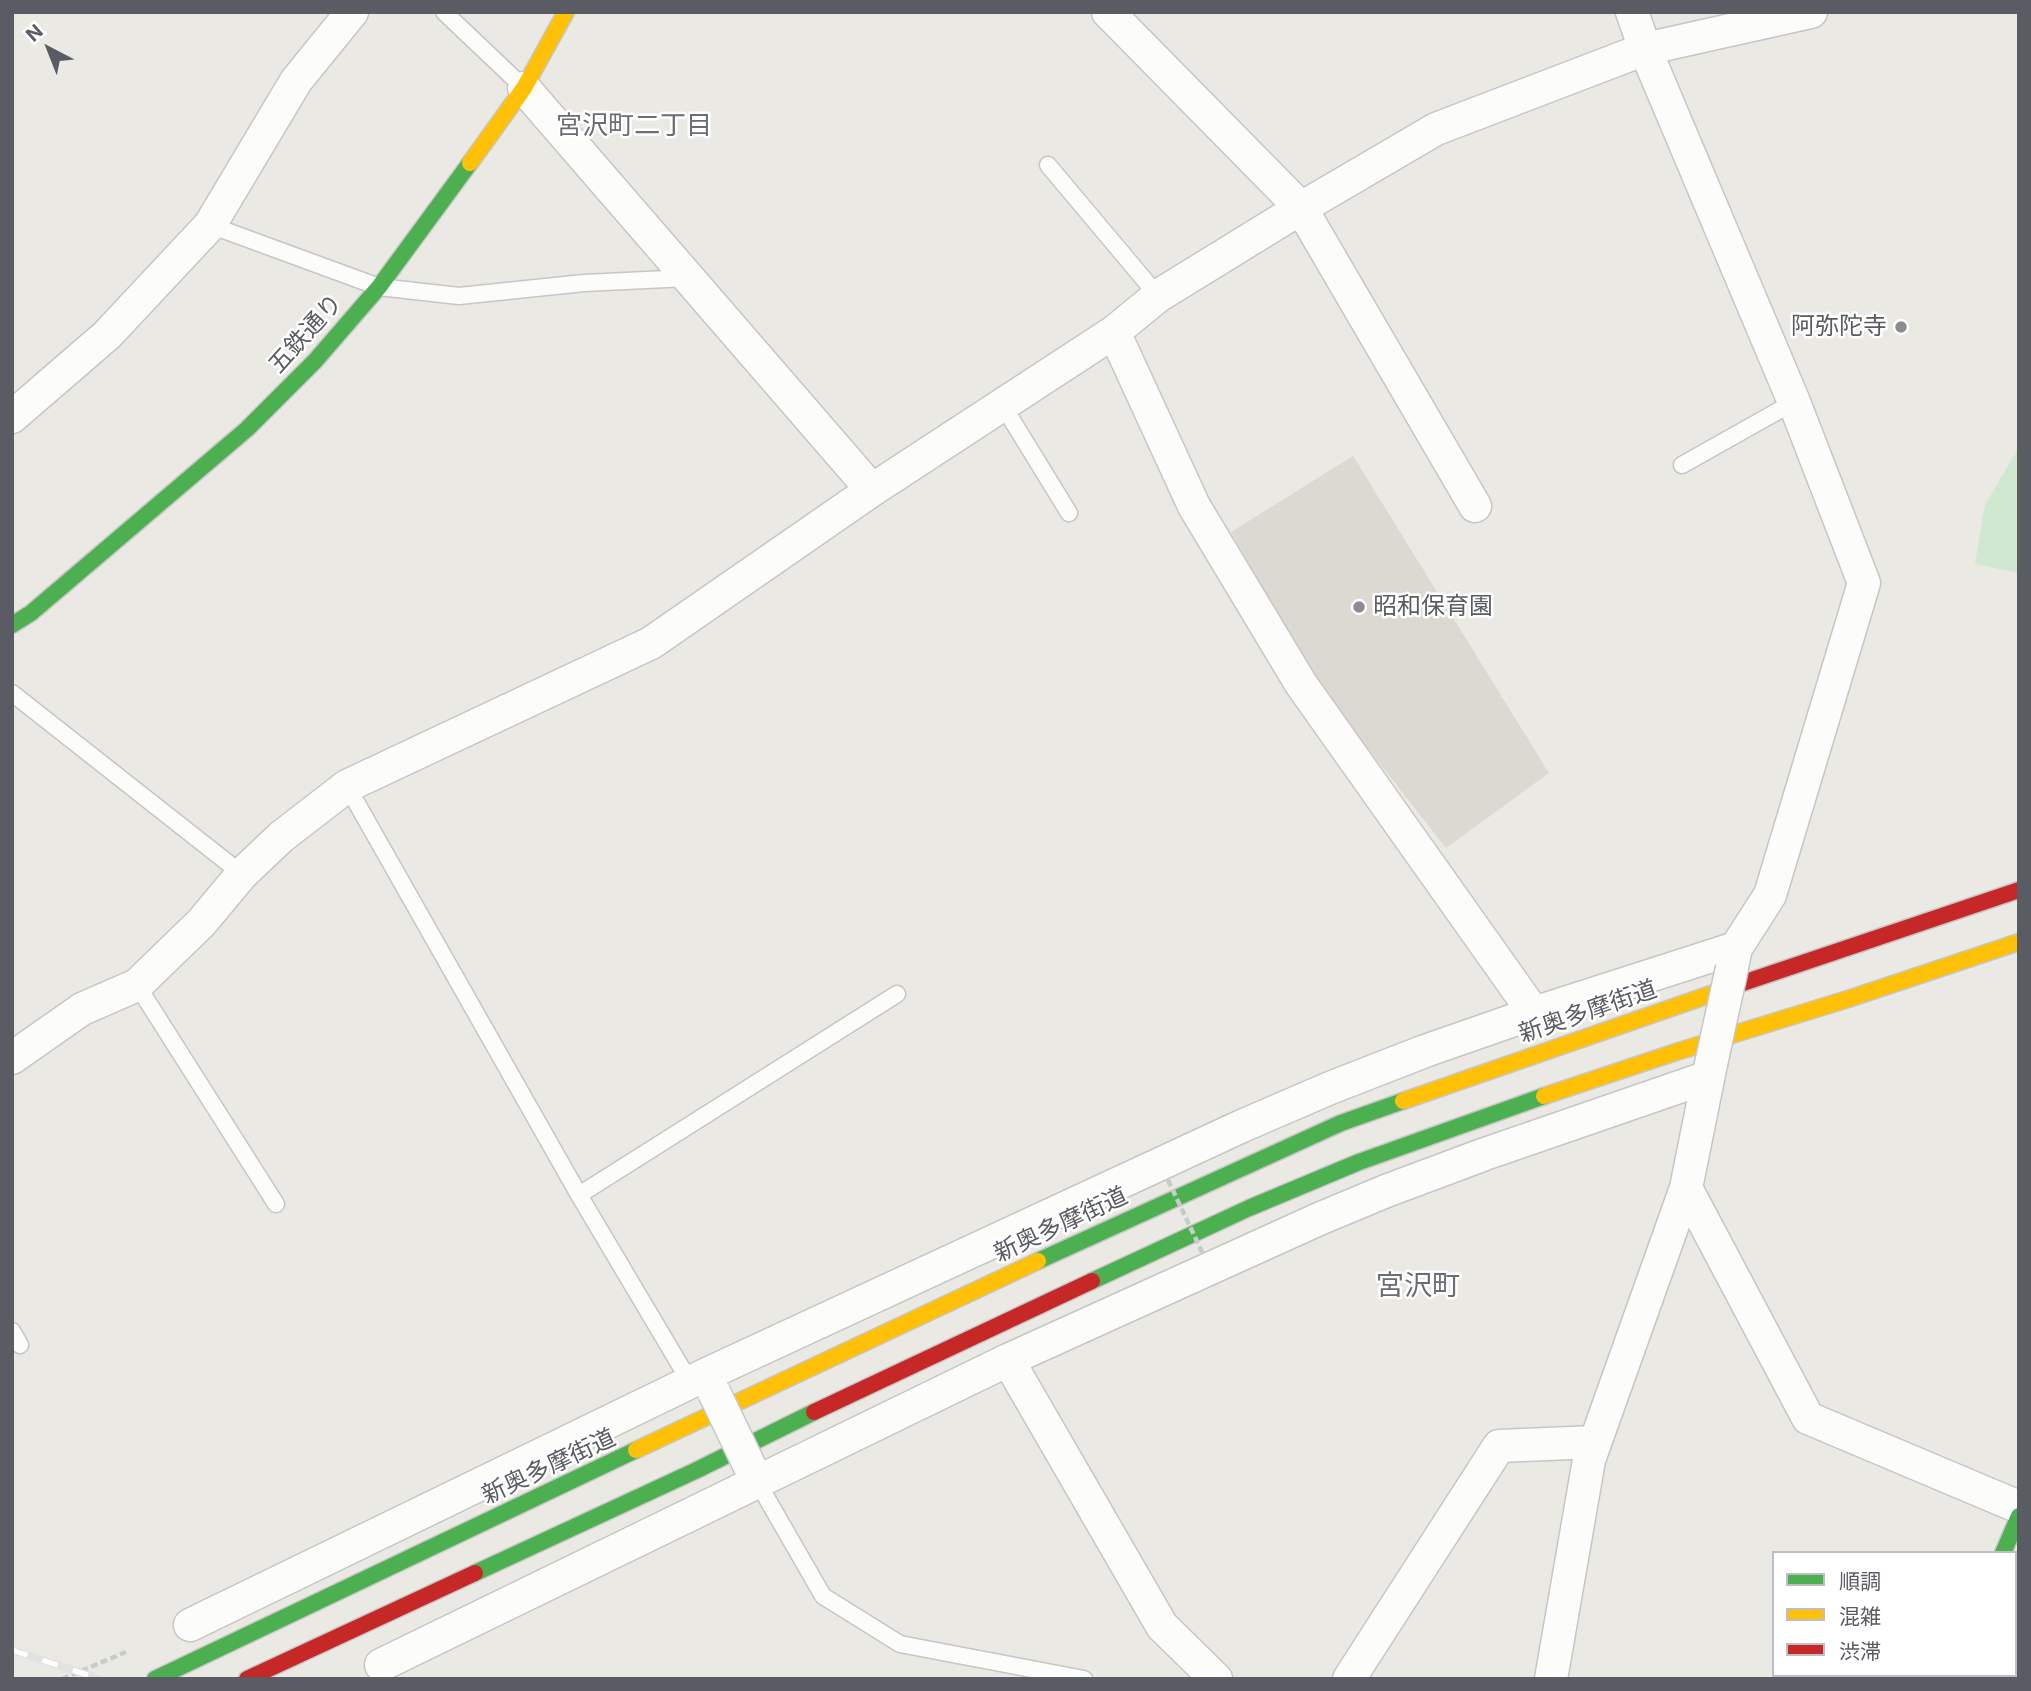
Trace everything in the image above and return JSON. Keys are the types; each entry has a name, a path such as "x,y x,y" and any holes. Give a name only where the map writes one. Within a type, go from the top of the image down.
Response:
{"main road":[{"name":"五鉄通り","path":"12,625 31,613 247,429 315,360 379,287 524,88 566,12"},
{"name":"新奥多摩街道","path":"155,1679 931,1310 1341,1123 1670,1007 2019,890"},
{"path":"247,1679 697,1470 843,1398 1224,1220 1359,1162 1522,1103 2019,942"},
{"path":"2010,1548 2019,1516"}],"street":[{"path":"12,417 107,335 210,225 296,81 352,12"},
{"path":"1108,12 1301,208 1475,506"},
{"path":"1551,1679 1589,1460 1686,1188 1734,958 1770,895 1864,583 1794,402 1645,50 1632,12"},
{"path":"12,1058 82,1009 137,985 201,923 242,874 281,837 347,786 651,643 872,491 1114,332 1158,296 1436,129 1645,50 1811,12"},
{"path":"524,88 872,491"},
{"path":"1114,332 1195,506 1301,684 1534,1013"},
{"path":"190,1625 1230,1131 1425,1051 1534,1013 1734,958"},
{"path":"380,1665 680,1518 754,1475 1319,1219 1386,1191 1710,1070"},
{"path":"1686,1188 1808,1418 2019,1507"},
{"path":"1008,1360 1162,1626 1216,1679"},
{"path":"703,1383 754,1475"},
{"path":"1349,1679 1499,1446 1595,1442"}],"lane":[{"path":"444,12 524,88"},
{"path":"1048,164 1158,296"},
{"path":"210,225 379,287 458,296 584,283 688,278"},
{"path":"1682,465 1794,402"},
{"path":"1002,404 1069,513"},
{"path":"12,693 242,874"},
{"path":"347,786 579,1195 703,1383"},
{"path":"137,985 276,1204"},
{"path":"579,1195 897,994"},
{"path":"754,1475 823,1596 900,1644 1084,1679"}],"path":[{"path":"1168,1180 1203,1254"}],"shaded area":[{"name":"昭和保育園","path":"1353,456 1549,773 1446,848 1315,681 1231,532"}],"green space":[{"path":"2019,447 2019,573 1975,564 1985,505"}],"railway":[{"path":"12,1650 100,1679"}],"traffic: fast":[{"path":"12,625 31,613 247,429 315,361 379,287 470,163"},
{"path":"1092,1281 1249,1208 1359,1162 1544,1096"},
{"path":"1038,1261 1341,1123 1403,1101"},
{"path":"475,1573 697,1470 814,1412"},
{"path":"155,1679 636,1450"},
{"path":"2004,1551 2019,1516"}],"traffic: slow":[{"path":"470,163 524,88 566,12"},
{"path":"1544,1096 2019,942"},
{"path":"1403,1101 1740,984"},
{"path":"636,1450 1038,1261"}],"traffic: jam":[{"path":"1740,984 2019,890"},
{"path":"814,1412 1092,1281"},
{"path":"247,1679 475,1573"}],"place":[{"name":"阿弥陀寺","path":"1901,327"},
{"name":"昭和保育園","path":"1359,607"}],"district":[{"name":"宮沢町二丁目","path":"634,126"},
{"name":"宮沢町","path":"1418,1287"}]}
